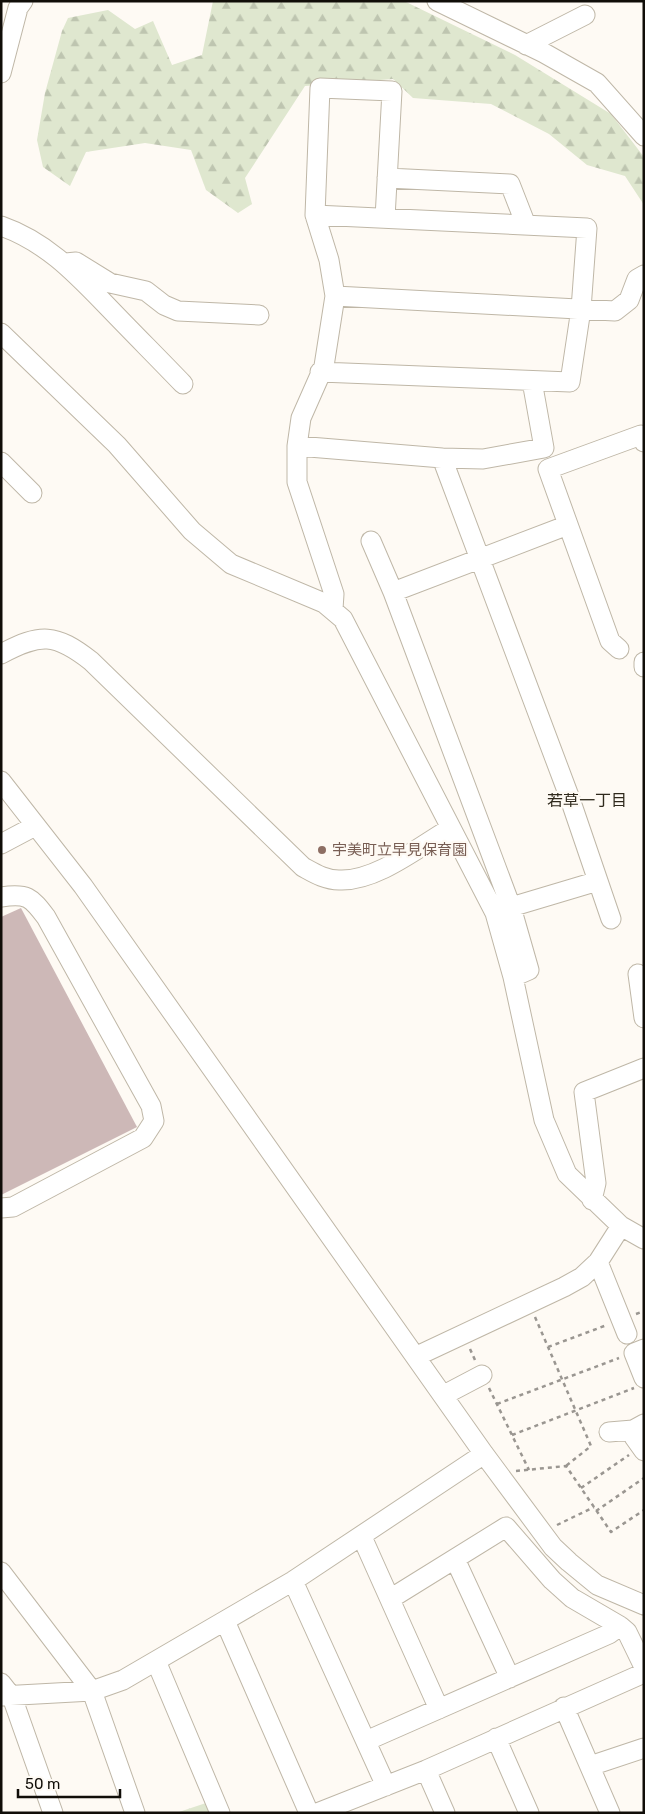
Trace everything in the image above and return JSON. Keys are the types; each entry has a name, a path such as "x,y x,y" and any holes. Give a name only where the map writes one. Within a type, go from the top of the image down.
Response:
{"street":[{"path":"1,73 18,8 23,1"},
{"path":"437,1 597,83 644,136"},
{"path":"526,45 585,15"},
{"path":"332,609 334,594 297,482 297,446 301,418 324,366 335,296 329,260 315,215 320,88 392,91 385,218"},
{"path":"387,178 510,184 526,225"},
{"path":"315,215 587,228 581,309 570,382 320,372"},
{"path":"1,226 20,232 42,244 65,263 183,384"},
{"path":"65,263 76,262 110,283 146,290 164,305 178,311 259,315"},
{"path":"335,296 615,311 629,300 637,279 644,275"},
{"path":"1,333 117,446 192,531 231,564 297,591 332,609 343,619 353,635 495,913 513,977 544,1120 567,1174 621,1226 644,1239"},
{"path":"297,446 442,458 483,459 544,448 532,381"},
{"path":"619,649 610,641 548,469 641,435 644,442"},
{"path":"442,458 569,796 611,919"},
{"path":"1,462 32,493"},
{"path":"393,592 568,525"},
{"path":"371,541 393,592 512,907 529,970 513,977"},
{"path":"1,654 26,640 48,638 71,645 91,661 302,867 320,876 338,880 362,878 388,866 450,828"},
{"path":"644,662 644,667"},
{"path":"1,781 83,886 417,1356 484,1454 544,1534 569,1562 597,1585 644,1605"},
{"path":"1,844 35,826"},
{"path":"512,907 598,881"},
{"path":"1,897 18,894 32,899 46,918 151,1106 154,1121 142,1138 13,1207 1,1208"},
{"path":"638,974 644,1018"},
{"path":"592,1200 596,1183 584,1092 644,1068"},
{"path":"417,1356 564,1288 598,1262 621,1226"},
{"path":"598,1262 624,1326"},
{"path":"639,1351 640,1383"},
{"path":"444,1395 482,1375"},
{"path":"609,1432 640,1438"},
{"path":"53,1813 5,1692 92,1691 123,1680 293,1581 362,1537 484,1454"},
{"path":"390,1599 506,1527 552,1580 572,1598 627,1632 644,1668"},
{"path":"362,1537 439,1709"},
{"path":"455,1559 510,1678"},
{"path":"1,1572 92,1691 135,1813"},
{"path":"293,1581 386,1786"},
{"path":"225,1621 309,1813"},
{"path":"366,1741 610,1634 620,1626"},
{"path":"156,1661 220,1813"},
{"path":"317,1813 359,1805 386,1786 644,1673"},
{"path":"564,1707 610,1813"},
{"path":"496,1738 529,1813"},
{"path":"590,1766 644,1748"},
{"path":"426,1770 445,1813"}],"path":[{"path":"502,1477 513,1471 566,1466 590,1446 529,1304"},
{"path":"548,1347 624,1326"},
{"path":"463,1334 529,1470"},
{"path":"497,1404 561,1378 639,1351"},
{"path":"512,1435 640,1383"},
{"path":"581,1488 640,1438"},
{"path":"566,1466 611,1532 644,1510"},
{"path":"544,1534 554,1527 595,1509 644,1478"}],"green space":[{"path":"213,1 404,1 515,55 611,114 644,157 644,205 625,176 587,165 549,134 491,104 413,98 393,79 305,86 245,178 252,204 238,213 206,190 191,150 145,143 86,152 70,186 43,167 37,140 45,93 62,31 68,18 108,10 135,29 153,21 172,65 202,55"},
{"path":"209,1802 213,1813 176,1813"}],"building":[{"path":"21,908 137,1127 1,1195 1,917"}],"place":[{"name":"宇美町立早見保育園","path":"322,850"}],"district":[{"name":"若草一丁目","path":"587,800"}]}
